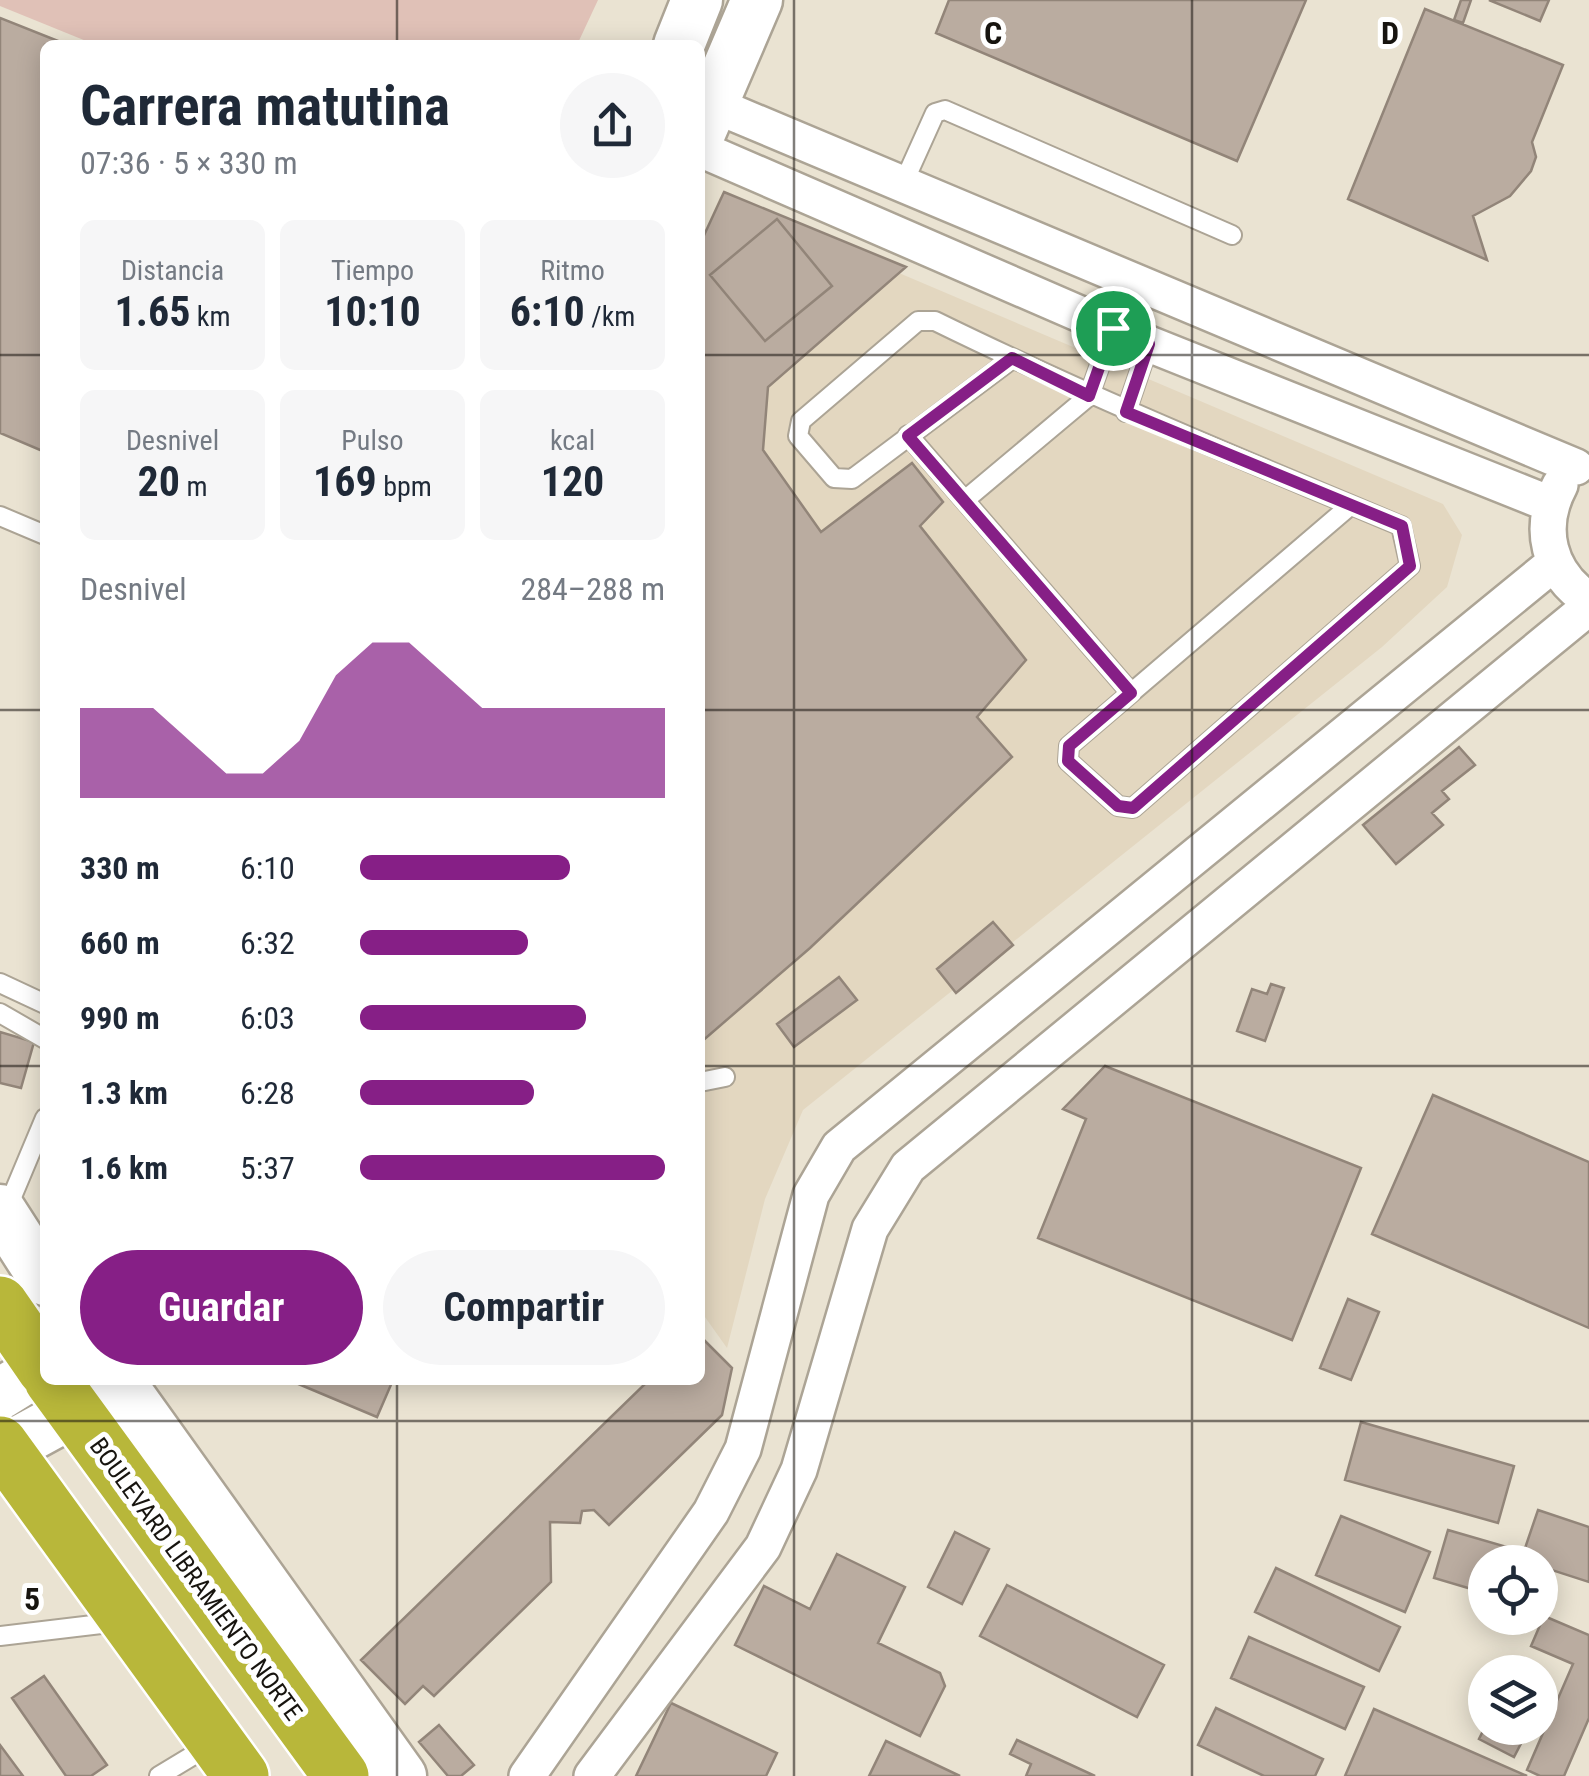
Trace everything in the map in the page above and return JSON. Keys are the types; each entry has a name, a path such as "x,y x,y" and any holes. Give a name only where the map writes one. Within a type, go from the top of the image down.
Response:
{"highway":[{"name":"BOULEVARD LIBRAMIENTO NORTE","path":"31,1278 40,1355"},
{"name":"BOULEVARD LIBRAMIENTO NORTE","path":"46,1385 341,1776"},
{"path":"1,1449 229,1759"}],"street":[{"path":"705,117 757,0"},
{"path":"592,1776 763,1547 798,1470 870,1229 908,1166 1589,604 1553,564 1547,537 1550,504 1582,461 903,184 705,122"},
{"path":"705,122 1113,328 1550,504"},
{"path":"527,1776 711,1512 743,1449 811,1195 839,1147 1553,564"},
{"path":"2,1213 31,1278"},
{"path":"1,1449 41,1385"},
{"path":"135,1385 172,1455 402,1776"}],"lane":[{"path":"903,184 935,113 946,110 1232,235"},
{"path":"1012,358 852,479 834,478 798,436 801,421 918,321 935,321 1012,358 1089,396 1351,504 1402,526 1410,566 1133,808 1118,806 1068,761 1069,746 1351,504"},
{"path":"965,500 1089,396 1113,328"},
{"path":"1126,412 1149,344"},
{"path":"908,436 1131,693"},
{"path":"0,516 40,533"},
{"path":"0,982 40,1002"},
{"path":"0,1013 40,1036"},
{"path":"705,1081 725,1077"},
{"path":"2,1213 40,1129"},
{"path":"0,1636 129,1621"},
{"path":"159,1776 229,1759"}],"shaded area":[{"path":"0,0 598,0 579,40 84,40 0,6"},
{"path":"720,197 1443,504 1462,535 1447,587 1382,647 803,1110 765,1199 727,1348 705,1317 705,230"}],"building":[{"path":"949,0 1306,0 1237,161 936,33"},
{"path":"1461,0 1471,0 1463,23 1454,20"},
{"path":"1489,0 1549,0 1540,21"},
{"path":"1425,9 1563,65 1532,142 1536,157 1531,171 1510,196 1473,216 1487,260 1348,199"},
{"path":"0,18 55,40 40,40 40,450 0,433"},
{"path":"724,192 906,267 768,387 763,450 821,532 912,463 943,502 920,526 1026,660 977,717 1012,757 810,948 705,1039 705,233","holes":["777,219 832,286 765,341 710,275"]},
{"path":"777,219 832,286 765,341 710,275"},
{"path":"1459,747 1475,765 1442,791 1449,799 1432,813 1443,825 1396,864 1363,825"},
{"path":"993,922 1013,945 956,993 937,969"},
{"path":"839,977 857,1000 794,1047 777,1024"},
{"path":"1271,984 1284,988 1265,1041 1237,1031 1252,989 1267,994"},
{"path":"0,1032 34,1042 21,1088 0,1083"},
{"path":"1105,1066 1361,1168 1292,1340 1038,1238 1086,1119 1063,1109"},
{"path":"1433,1095 1589,1162 1589,1328 1372,1234"},
{"path":"1348,1299 1379,1312 1351,1380 1320,1368"},
{"path":"705,1341 732,1368 722,1415 609,1525 594,1510 582,1511 580,1523 550,1522 551,1582 434,1696 423,1686 405,1704 361,1660 644,1385 705,1385"},
{"path":"301,1385 391,1385 377,1417"},
{"path":"1361,1422 1514,1466 1498,1523 1345,1480"},
{"path":"1538,1510 1589,1527 1589,1582 1558,1572 1558,1545 1526,1545"},
{"path":"1341,1516 1430,1552 1405,1612 1316,1575"},
{"path":"1448,1530 1500,1545 1468,1545 1468,1588 1434,1578"},
{"path":"955,1532 989,1549 962,1604 928,1587"},
{"path":"837,1554 905,1587 878,1643 940,1673 945,1686 920,1736 735,1645 764,1586 810,1609"},
{"path":"1276,1568 1400,1627 1379,1671 1255,1612"},
{"path":"1007,1585 1164,1665 1137,1717 980,1636"},
{"path":"1558,1622 1589,1635 1589,1718 1564,1776 1540,1776 1527,1770 1538,1745 1558,1745 1558,1699 1573,1664 1531,1646 1536,1635 1558,1635"},
{"path":"1249,1637 1364,1687 1345,1729 1231,1678"},
{"path":"44,1676 107,1765 91,1776 66,1776 12,1698"},
{"path":"671,1703 777,1753 766,1776 636,1776"},
{"path":"1216,1708 1323,1759 1315,1776 1264,1776 1198,1745"},
{"path":"1374,1709 1527,1776 1345,1776"},
{"path":"439,1725 474,1765 461,1776 448,1776 419,1742"},
{"path":"1017,1740 1095,1776 1026,1776 1031,1764 1010,1754"},
{"path":"886,1741 960,1776 869,1776"},
{"path":"0,1745 23,1776 0,1776"},
{"path":"1491,1745 1520,1745 1514,1757"}],"route":[{"path":"1113,328 1149,344 1126,412 1402,526 1410,566 1133,808 1118,806 1068,761 1069,746 1131,693 908,436 1012,358 1089,396 1113,328"}]}
